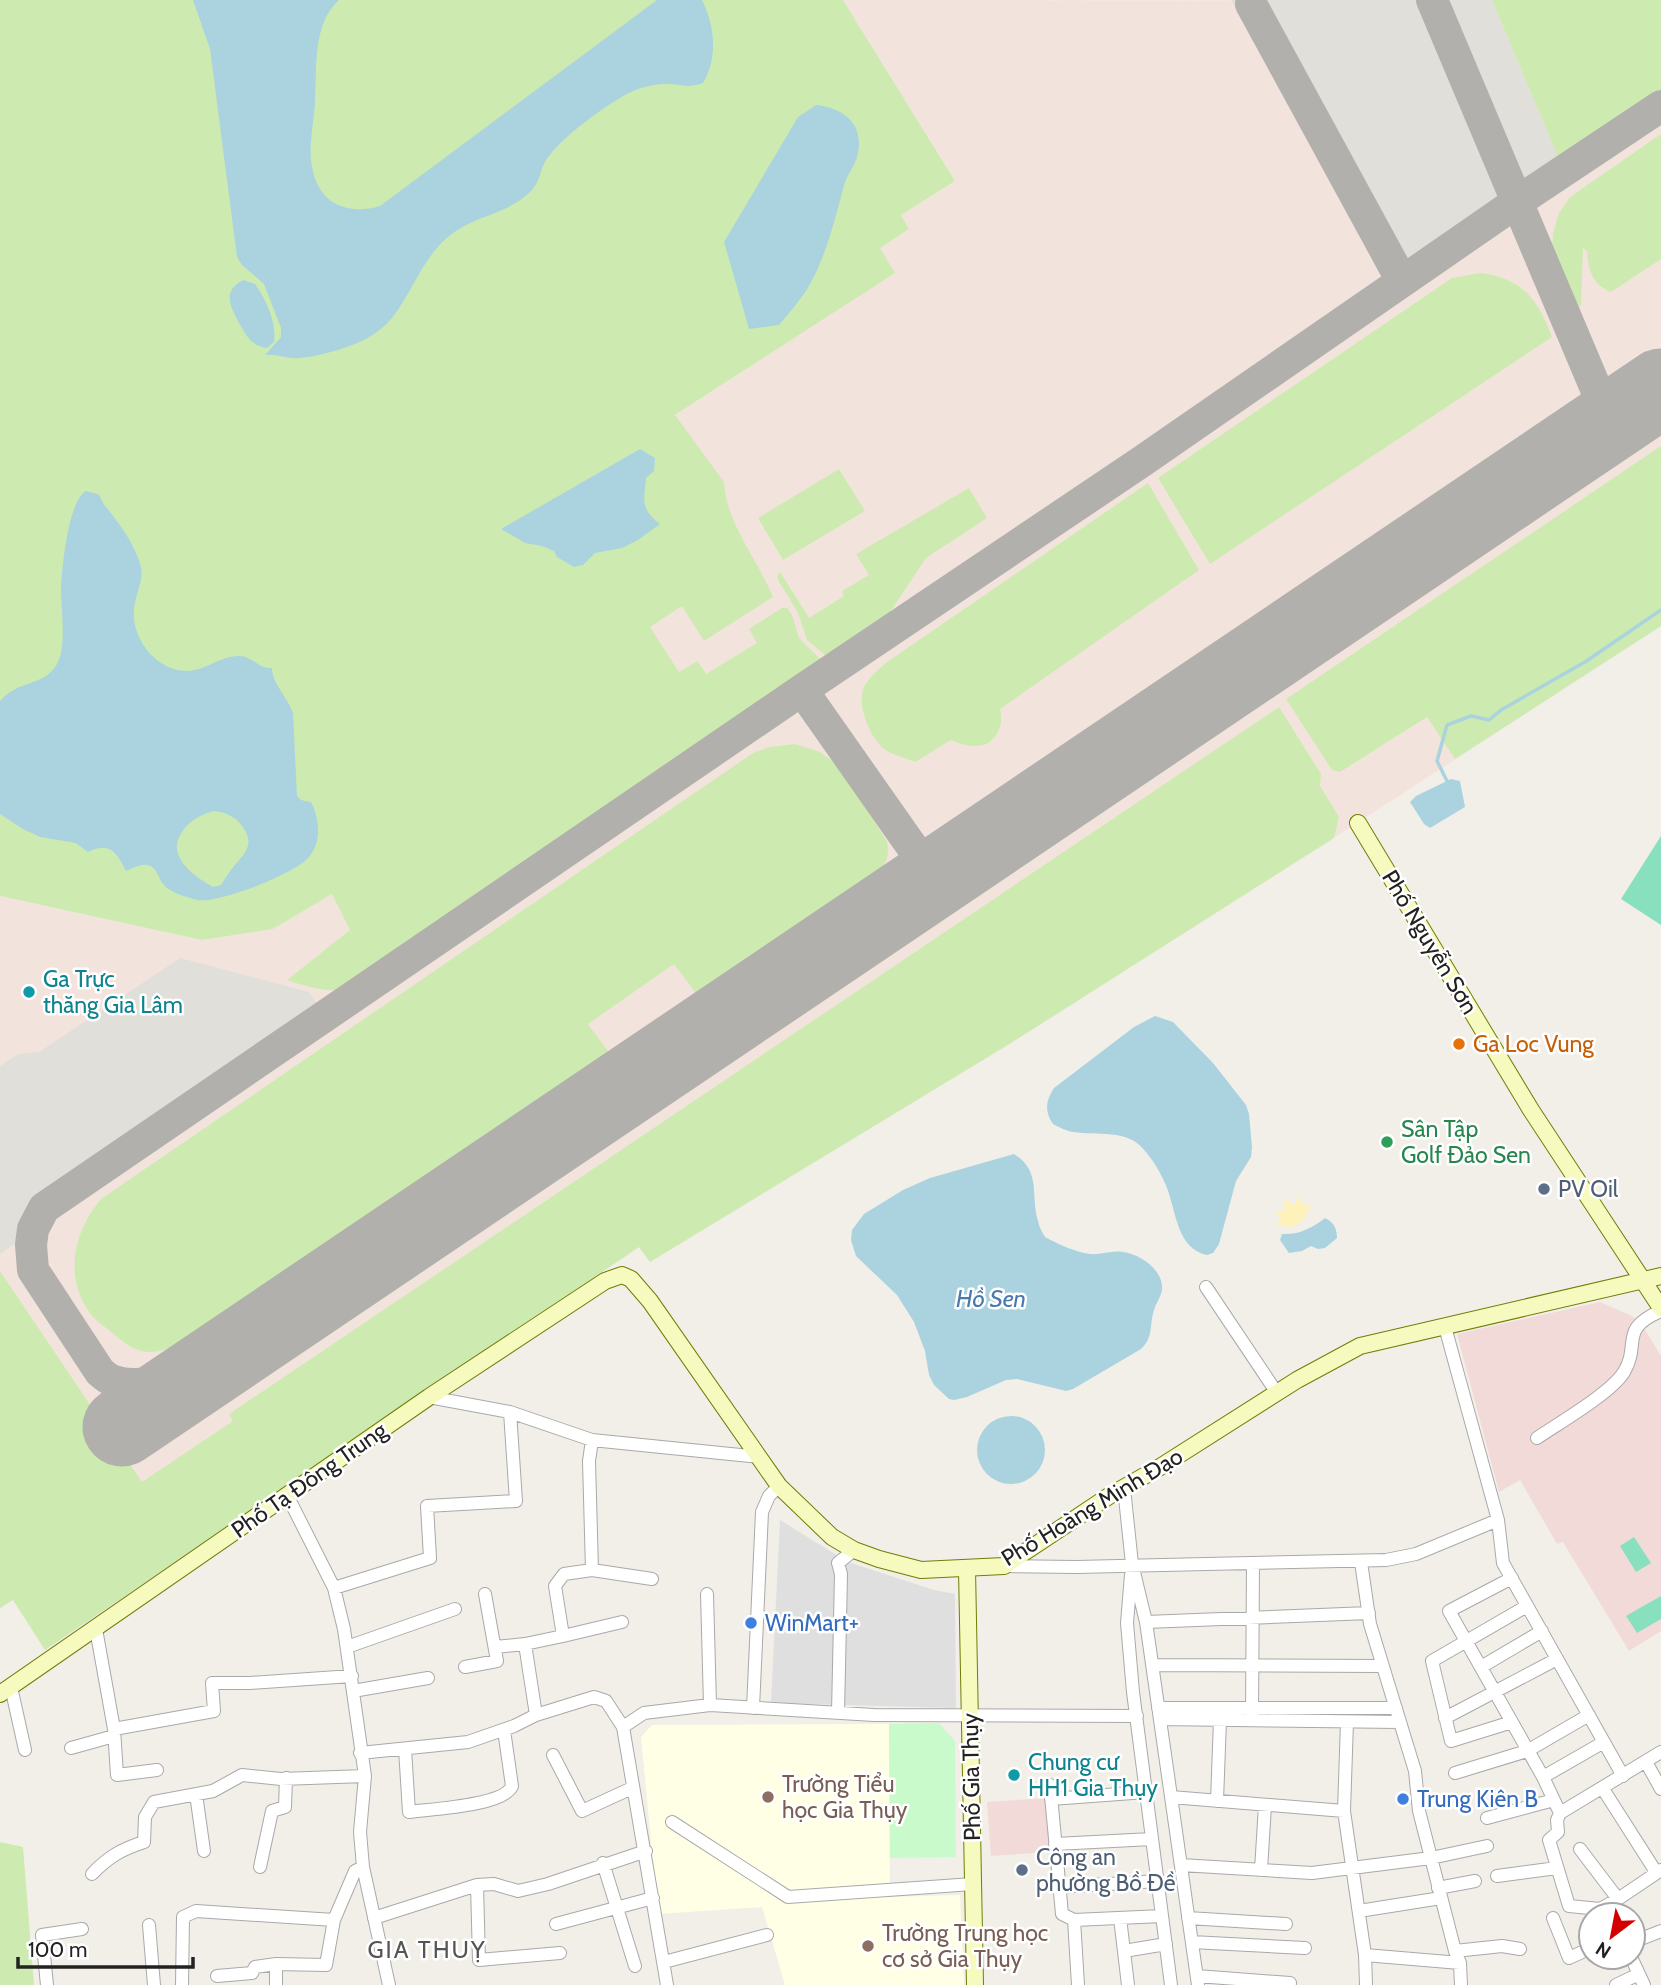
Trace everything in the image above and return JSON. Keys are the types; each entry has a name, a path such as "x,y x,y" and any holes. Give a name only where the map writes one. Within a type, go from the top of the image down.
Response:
{"street":[{"name":"Phố Nguyễn Sơn","path":"1358,823 1531,1110 1661,1310"},
{"name":"Phố Hoàng Minh Đạo","path":"622,1275 631,1279 650,1301 779,1486 821,1528 854,1550 900,1566 921,1570 1004,1566 1277,1393 1360,1346 1661,1276"},
{"name":"Phố Tạ Đông Trung","path":"5,1690 429,1397 605,1282 622,1275"},
{"path":"1206,1286 1277,1393"},
{"path":"1536,1438 1607,1389 1621,1376 1628,1361 1633,1332 1647,1317 1661,1310"},
{"path":"1445,1326 1498,1520 1503,1563 1623,1776"},
{"path":"429,1397 510,1412 592,1440 760,1457"},
{"path":"334,1588 430,1558 426,1506 516,1501 510,1412"},
{"path":"592,1440 589,1461 592,1570"},
{"path":"753,1708 762,1513 769,1496 779,1486"},
{"path":"1124,1488 1132,1564 1153,1665 1197,1980 1290,1983"},
{"path":"287,1495 334,1588 347,1647 365,1776 360,1832 363,1867 388,1985"},
{"path":"1004,1566 1048,1568 1132,1564 1361,1562 1416,1554 1498,1520"},
{"path":"838,1713 841,1574 838,1563 854,1550"},
{"path":"1361,1562 1368,1614 1415,1771 1419,1811 1457,1957 1461,1985"},
{"path":"1252,1714 1253,1563"},
{"path":"1132,1564 1127,1623 1171,1985"},
{"name":"Phố Gia Thụy","path":"967,1569 975,1985"},
{"path":"563,1636 555,1586 564,1574 592,1570 652,1579"},
{"path":"1512,1578 1449,1611 1543,1777 1560,1814"},
{"path":"465,1667 497,1661 485,1594"},
{"path":"707,1594 710,1705"},
{"path":"1512,1722 1451,1741 1432,1661 1527,1606"},
{"path":"347,1647 455,1609"},
{"path":"1146,1622 1368,1614"},
{"path":"495,1647 525,1644 622,1622"},
{"path":"96,1629 114,1732 117,1775 157,1770"},
{"path":"1481,1667 1542,1631"},
{"path":"525,1644 536,1715"},
{"path":"1445,1718 1557,1659"},
{"path":"1153,1665 1383,1666"},
{"path":"72,1748 114,1732 214,1711 212,1683 352,1676"},
{"path":"353,1691 428,1678"},
{"path":"5,1690 25,1750"},
{"path":"360,1753 468,1742 504,1730 536,1715 594,1697 606,1701 623,1727 667,1985"},
{"path":"623,1727 644,1713 710,1705 838,1713 1137,1716"},
{"path":"1159,1713 1252,1714 1396,1708"},
{"path":"1159,1713 1220,1720 1252,1714 1400,1722"},
{"path":"1455,1773 1527,1751 1588,1715"},
{"path":"1217,1801 1220,1720"},
{"path":"1347,1721 1344,1811 1365,1955 1366,1985"},
{"path":"405,1749 409,1812 468,1805 501,1797 510,1792 512,1786 504,1730"},
{"path":"1543,1777 1604,1742"},
{"path":"1577,1908 1569,1906 1549,1839 1558,1832 1557,1820 1560,1814 1661,1752"},
{"path":"552,1755 582,1811 632,1788"},
{"path":"1646,1762 1661,1789"},
{"path":"92,1874 108,1858 144,1842 145,1817 154,1802 213,1791 242,1775 286,1778 365,1776"},
{"path":"260,1867 272,1811 285,1807 286,1778"},
{"path":"1050,1785 1062,1914 1074,1920 1162,1916"},
{"path":"1603,1789 1658,1871 1615,1901"},
{"path":"1051,1799 1146,1792"},
{"path":"196,1794 204,1851"},
{"path":"1171,1797 1344,1811"},
{"path":"1487,1818 1554,1800"},
{"path":"1261,1870 1265,1805"},
{"path":"672,1822 788,1896 973,1884"},
{"path":"1055,1844 1152,1839"},
{"path":"1181,1865 1312,1873 1431,1858 1487,1846"},
{"path":"1580,1849 1618,1899"},
{"path":"374,1918 477,1885 494,1884 518,1891 548,1884 603,1863 646,1851"},
{"path":"603,1863 635,1966"},
{"path":"217,1976 251,1973 255,1967 276,1964 326,1965 334,1920 355,1871 363,1867"},
{"path":"1497,1876 1557,1868"},
{"path":"1059,1887 1158,1881"},
{"path":"1359,1911 1439,1893 1475,1881"},
{"path":"477,1885 479,1960 560,1952"},
{"path":"556,1924 653,1898"},
{"path":"182,1985 183,1917 196,1911 334,1920"},
{"path":"1120,1918 1128,1985"},
{"path":"1188,1918 1286,1924"},
{"path":"1553,1918 1569,1958 1577,1954"},
{"path":"1074,1920 1078,1985"},
{"path":"149,1925 154,1985"},
{"path":"47,1985 42,1935 82,1928"},
{"path":"664,1962 767,1936"},
{"path":"1192,1942 1305,1948"},
{"path":"1124,1951 1166,1944"},
{"path":"1365,1955 1457,1957 1502,1946 1520,1949"},
{"path":"276,1964 276,1985"},
{"path":"1616,1985 1641,1980"}],"shaded area":[{"path":"843,0 1661,1 1661,626 1011,1043 650,1262 639,1247 45,1650 13,1600 0,1608 0,896 202,940 273,929 387,861 600,464 894,273 880,248 909,229 901,215 955,181"},
{"path":"1231,0 1492,0 1561,164 1392,278"},
{"path":"180,958 309,992 332,1026 0,1254 0,1066 18,1054 39,1052"},
{"path":"1600,1302 1632,1316 1643,1326 1661,1356 1661,1631 1629,1651 1563,1542 1557,1544 1520,1480 1499,1492 1457,1334"},
{"path":"780,1520 848,1562 934,1590 955,1594 956,1708 771,1703"},
{"name":"Trường Tiểu học Gia Thụy","path":"889,1724 890,1897 960,1895 964,1985 785,1985 762,1907 658,1914 641,1737 652,1725"},
{"path":"1047,1798 1050,1852 991,1856 987,1802"}],"green space":[{"path":"0,0 843,0 955,181 901,215 909,229 880,248 895,273 675,415 724,482 736,527 773,597 704,641 682,606 650,627 679,672 698,661 706,674 757,643 749,629 782,608 787,608 799,638 826,665 355,989 320,989 287,980 350,930 332,894 273,929 202,940 0,896"},
{"path":"1492,0 1661,0 1661,95 1561,164"},
{"path":"1661,134 1661,259 1611,292 1596,281 1589,265 1587,251 1583,248 1581,305 1576,310 1552,251 1553,233 1559,213 1570,197"},
{"path":"1480,273 1507,280 1527,293 1541,312 1552,337 1210,564 1158,478 1452,278"},
{"path":"1661,446 1661,626 1455,759 1427,717 1340,772 1332,770 1286,699"},
{"path":"839,469 865,511 783,560 758,518"},
{"path":"1148,483 1199,570 1000,709 999,729 987,743 971,746 951,740 915,762 891,753 879,744 866,720 862,702 864,687 874,674 887,662"},
{"path":"969,488 987,518 926,558 884,621 869,636 832,661 807,640 798,613 778,580 780,572 809,618 844,596 842,591 869,575 856,554"},
{"path":"1279,707 1321,774 1320,786 1339,817 1334,838 1011,1043 650,1262 639,1247 45,1650 13,1600 0,1608 0,1271 142,1482 233,1421 229,1414"},
{"path":"795,744 820,752 840,767 887,841 886,860 868,883 697,995 674,964 588,1024 611,1055 179,1346 156,1352 138,1350 92,1316 77,1284 75,1254 84,1225 101,1199 753,753 769,747"},
{"path":"1661,836 1661,925 1621,899"},
{"path":"1634,1537 1651,1563 1636,1572 1620,1546"},
{"path":"1661,1596 1661,1619 1637,1633 1626,1616"},
{"path":"939,1723 955,1741 956,1857 890,1858 889,1724"},
{"path":"0,1842 23,1847 34,1985 0,1985"}],"sand":[{"path":"1298,1196 1304,1206 1311,1203 1302,1220 1288,1227 1275,1222 1282,1219 1275,1212 1285,1211 1283,1201 1295,1206"}],"water":[{"path":"193,0 339,0 330,10 320,34 311,159 315,179 321,190 327,198 346,208 368,209 380,206 657,0 702,0 710,20 713,53 703,83 688,86 658,85 635,90 610,104 571,133 551,153 535,187 524,198 462,227 443,242 426,262 392,318 374,334 338,350 291,358 265,355 281,337 281,328 264,284 242,265 237,257 210,49"},
{"path":"816,105 837,110 852,122 859,138 856,160 844,185 824,254 806,291 779,325 749,329 724,242 798,117"},
{"path":"243,280 255,284 270,312 274,342 267,348 250,339 231,306 232,290"},
{"path":"640,449 655,458 654,471 646,478 644,499 646,509 660,524 638,540 622,548 595,553 583,565 574,567 557,557 554,551 525,543 501,529"},
{"path":"86,491 98,494 139,559 142,572 134,620 141,641 156,659 176,670 187,671 200,669 225,658 243,656 272,668 293,713 297,796 301,800 311,802 318,824 313,852 288,872 238,893 197,900 170,890 148,865 140,865 126,871 116,854 107,848 88,852 76,843 40,837 0,814 0,701 15,689 52,671 60,657 63,638 61,588 65,551 70,521 80,497","holes":["214,811 230,816 240,823 247,833 248,844 245,853 221,885 213,887 190,871 179,857 177,849 178,841 188,824"]},
{"path":"1451,779 1460,781 1465,807 1430,828 1424,824 1410,802 1416,796"},
{"path":"1155,1016 1173,1022 1213,1063 1246,1105 1249,1114 1251,1157 1236,1181 1219,1244 1213,1253 1207,1255 1189,1245 1184,1237 1163,1178 1152,1159 1138,1144 1112,1134 1065,1130 1053,1124 1047,1110 1054,1088 1134,1027"},
{"name":"Hồ Sen","path":"1014,1154 1023,1161 1032,1176 1036,1211 1045,1237 1084,1253 1130,1253 1150,1264 1155,1270 1162,1283 1150,1335 1141,1349 1073,1389 1066,1391 1017,1379 1006,1380 967,1397 949,1399 934,1385 929,1375 925,1351 914,1322 897,1295 856,1256 851,1240 852,1230 864,1214 903,1190 930,1178"},
{"path":"1325,1218 1334,1226 1337,1238 1325,1248 1311,1246 1289,1253 1280,1240 1282,1234 1305,1230"},
{"path":"1004,1416 1018,1416 1030,1421 1040,1431 1045,1450 1040,1469 1030,1479 1018,1484 1004,1484 992,1479 982,1469 977,1457 977,1443 982,1431 992,1421"}],"waterway":[{"path":"1447,781 1437,761 1447,725 1471,716 1489,720 1501,710 1585,662 1661,610"}],"taxiway":[{"path":"1432,0 1610,422"},
{"path":"1251,4 1402,281"},
{"path":"213,1365 164,1380 137,1384 112,1380 100,1372 33,1270 33,1229 44,1208 1661,106"},
{"path":"802,690 934,878"}],"runway":[{"path":"122,1427 1661,388"}],"place":[{"name":"Ga Trực thăng Gia Lâm","path":"29,992"},
{"name":"Ga Loc Vung","path":"1459,1044"},
{"name":"Sân Tập Golf Đảo Sen","path":"1387,1142"},
{"name":"PV Oil","path":"1544,1189"},
{"name":"WinMart+","path":"751,1623"},
{"name":"Chung cư HH1 Gia Thụy","path":"1014,1775"},
{"name":"Trường Tiểu học Gia Thụy","path":"768,1797"},
{"name":"Trung Kiên B","path":"1403,1799"},
{"name":"Công an phường Bồ Đề","path":"1022,1870"},
{"name":"Trường Trung học cơ sở Gia Thụy","path":"868,1946"}],"district":[{"name":"GIA THUỴ","path":"427,1949"}]}
